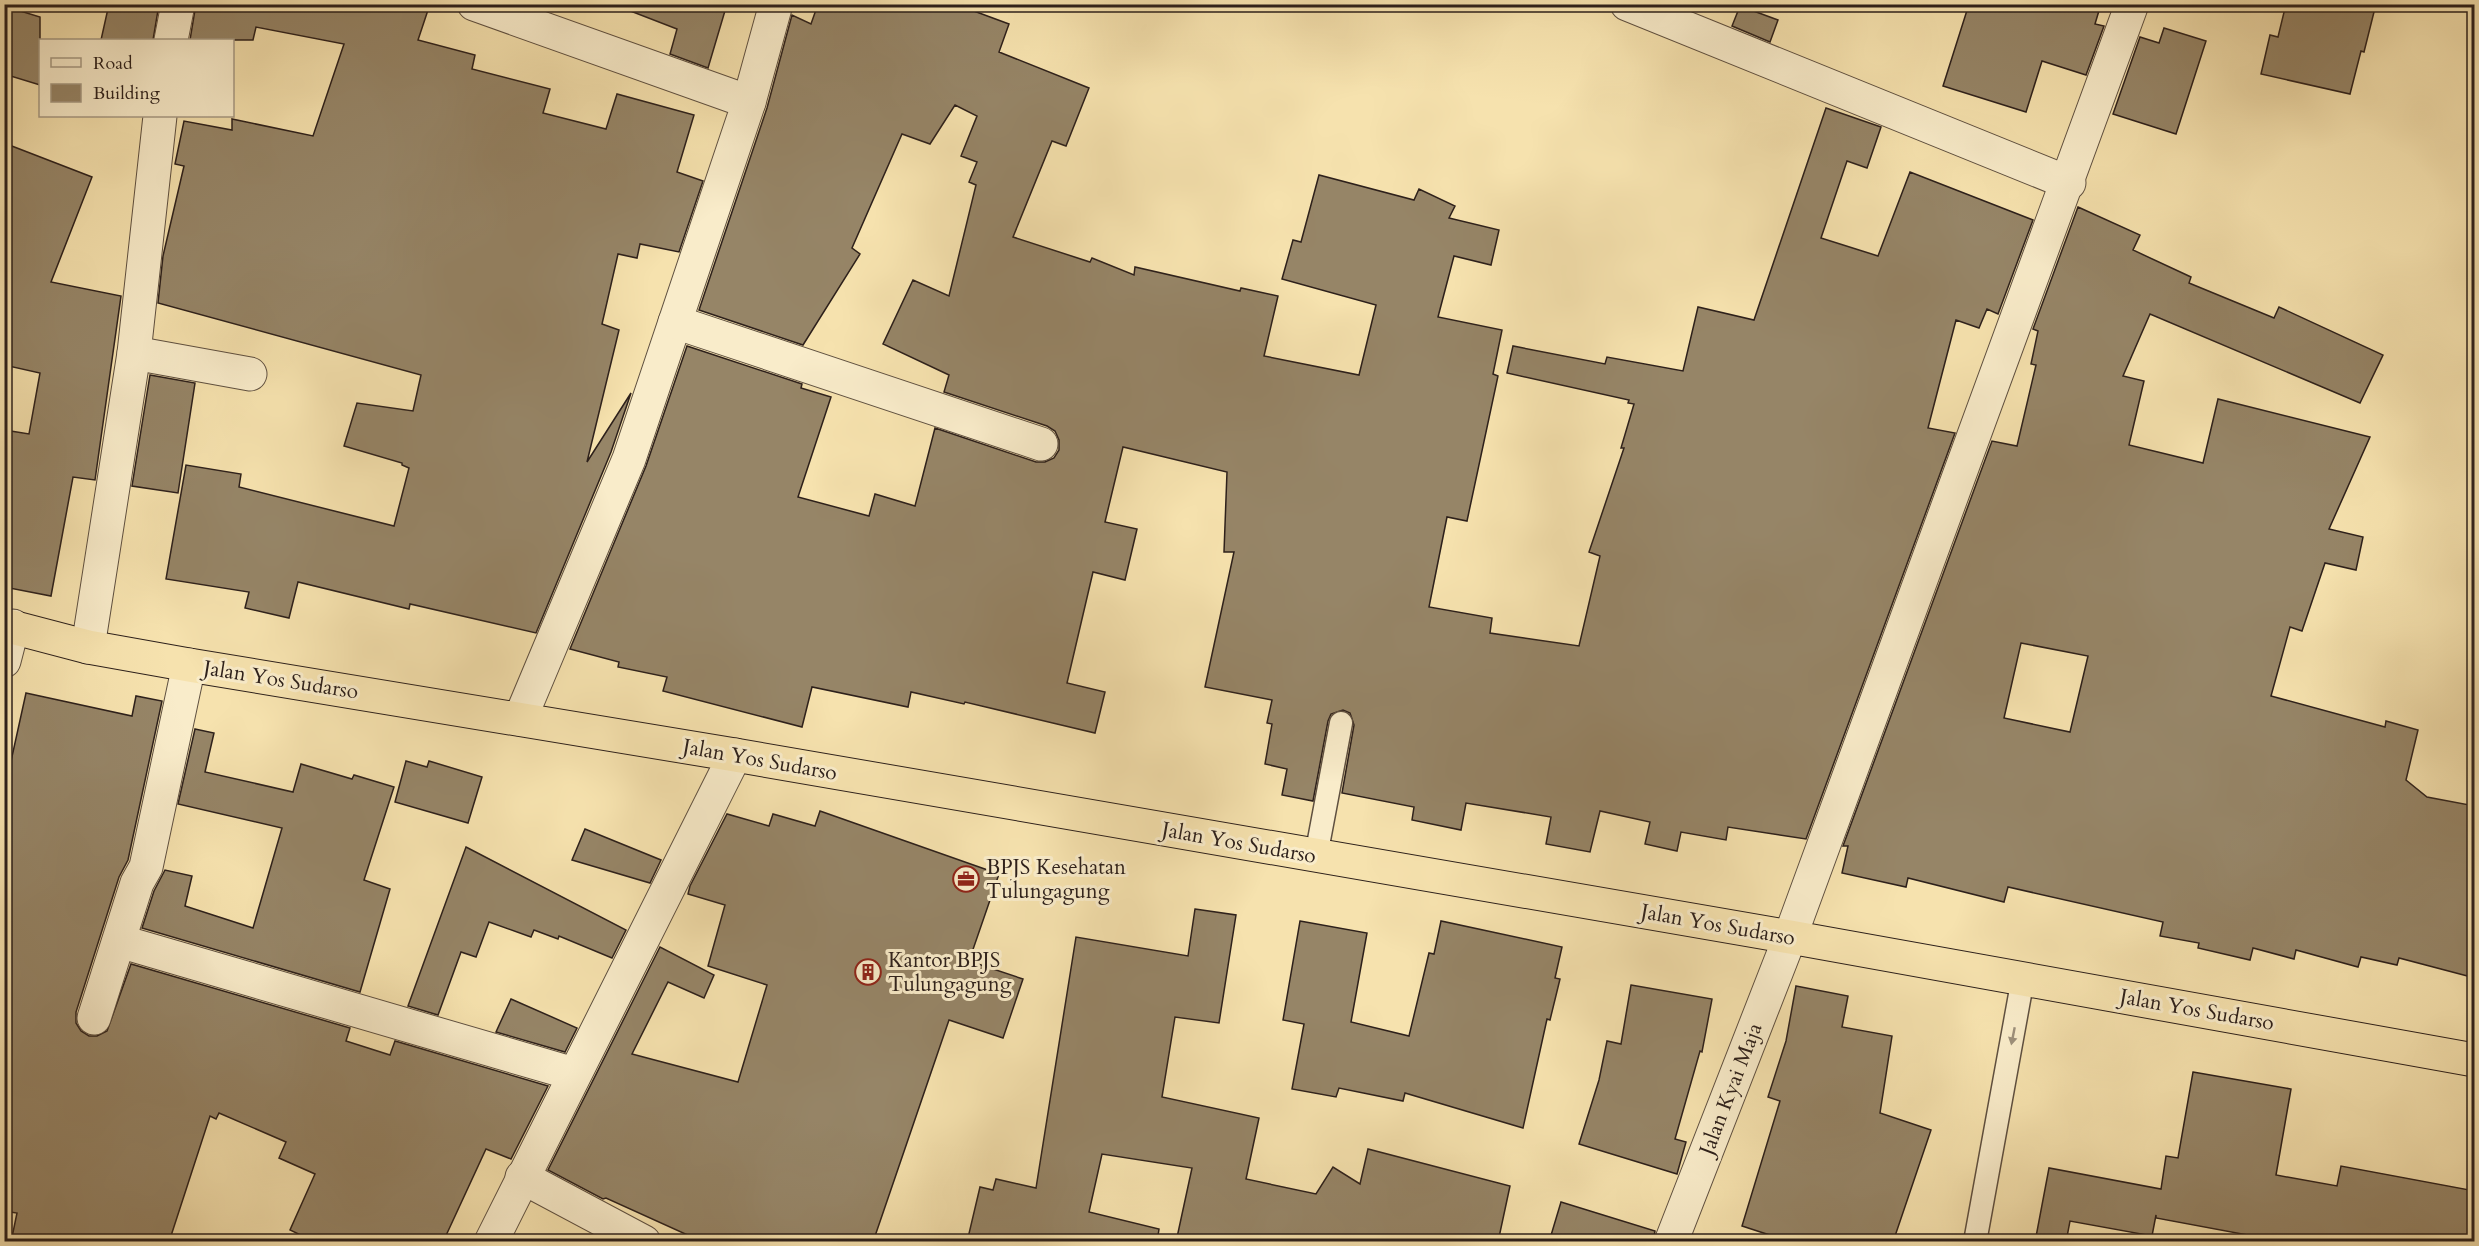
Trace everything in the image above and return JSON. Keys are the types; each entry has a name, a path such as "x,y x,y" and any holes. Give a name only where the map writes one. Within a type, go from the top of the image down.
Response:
{"highway":[{"name":"Jalan Yos Sudarso","path":"9,626 88,647 189,665 735,755 1790,937 2475,1060"}],"street":[{"path":"171,39 178,4"},
{"path":"474,4 749,102"},
{"path":"520,719 629,459 749,102 776,4"},
{"path":"1626,4 2069,183"},
{"name":"Jalan Kyai Maja","path":"1671,1242 1790,937 1976,426 2069,183 2132,4"},
{"path":"88,647 135,353 160,117"},
{"path":"675,322 1041,444"},
{"path":"135,353 250,374"},
{"path":"4,661 9,626"},
{"path":"94,1018 137,883 146,867 189,665"},
{"path":"491,1242 735,755"},
{"path":"119,941 574,1074"},
{"path":"522,1178 644,1242"}],"lane":[{"path":"1316,856 1341,723"},
{"path":"1975,1242 2023,978"}],"building":[{"path":"109,4 159,4 153,39 101,39"},
{"path":"196,4 430,4 418,40 475,55 472,69 550,89 543,113 606,129 617,94 694,115 677,172 703,181 679,252 640,244 637,258 618,254 602,324 619,330 587,462 631,393 611,452 536,633 410,604 409,609 298,582 289,618 245,608 249,592 166,579 186,465 241,474 239,487 394,526 409,468 402,463 344,446 357,403 413,411 421,375 158,303 163,256 184,166 175,164 184,121 232,130 232,119 313,136 344,44 256,27 253,40 190,39"},
{"path":"620,4 727,4 708,68 670,54 677,29 620,7"},
{"path":"818,4 955,4 1009,24 999,52 1089,88 1066,146 1052,141 1013,237 1090,262 1092,258 1134,275 1135,267 1240,291 1241,288 1278,296 1264,356 1359,375 1376,305 1282,279 1293,240 1301,242 1319,175 1414,200 1419,189 1455,206 1449,218 1499,230 1491,265 1454,256 1438,317 1502,330 1493,374 1498,376 1467,521 1447,517 1429,607 1492,618 1490,633 1579,646 1600,556 1589,552 1624,448 1621,448 1634,404 1628,403 1629,400 1507,373 1513,346 1605,364 1607,357 1683,371 1698,307 1754,320 1826,108 1881,127 1867,168 1847,161 1821,238 1878,256 1910,172 2033,220 1998,314 1987,309 1979,328 1956,320 1928,428 1955,433 1806,839 1728,827 1726,840 1681,832 1677,851 1645,844 1650,822 1600,811 1590,852 1546,844 1551,817 1466,803 1461,830 1412,820 1414,807 1342,793 1354,725 1350,713 1343,710 1331,714 1328,721 1313,801 1282,795 1287,769 1265,764 1272,724 1267,723 1272,700 1205,687 1234,552 1224,552 1227,472 1123,447 1105,522 1137,529 1125,580 1093,572 1067,683 1105,692 1095,733 965,702 964,704 911,692 908,707 812,687 802,727 663,691 667,677 618,667 619,662 570,649 646,466 687,346 802,384 801,388 831,397 798,497 869,516 875,494 915,506 935,428 1036,462 1045,462 1054,458 1059,450 1059,440 1055,431 1047,426 944,392 949,375 883,344 913,280 949,296 976,185 969,182 977,162 961,156 977,116 955,105 930,144 902,134 852,248 860,254 803,345 699,310 767,108 792,15 811,24"},
{"path":"1969,4 2101,4 2095,24 2104,26 2086,75 2042,61 2026,112 1943,86"},
{"path":"2286,4 2376,4 2350,94 2261,74 2270,35 2278,37"},
{"path":"4,6 40,17 39,85 4,74"},
{"path":"1740,6 1778,20 1770,42 1732,26"},
{"path":"2164,28 2206,41 2176,134 2113,114 2140,37 2159,43"},
{"path":"4,143 92,177 51,282 121,296 95,480 73,477 51,596 4,587 4,430 29,434 40,373 4,365"},
{"path":"2078,207 2140,235 2133,250 2191,277 2189,283 2274,318 2279,307 2383,355 2360,403 2150,314 2123,376 2144,381 2129,445 2203,463 2218,399 2370,437 2329,529 2363,537 2356,570 2325,563 2302,631 2290,627 2271,696 2385,727 2386,721 2418,730 2406,780 2427,797 2475,806 2475,978 2399,958 2397,965 2361,957 2358,967 2296,950 2294,959 2253,948 2250,960 2198,948 2199,943 2160,936 2163,922 2008,887 2004,902 1908,878 1906,887 1842,873 1848,846 1843,846 1992,441 2017,446 2036,365 2031,364 2038,331 2033,329","holes":["2021,643 2088,656 2070,732 2004,718"]},
{"path":"150,375 195,383 178,493 132,486"},
{"path":"26,693 132,716 136,696 162,701 128,860 119,877 76,1012 76,1023 81,1031 89,1036 97,1036 107,1031 131,964 350,1028 346,1041 390,1055 395,1041 548,1086 511,1159 486,1149 443,1242 315,1242 290,1230 315,1174 279,1158 286,1142 219,1113 216,1119 210,1116 169,1242 11,1242 17,1213 4,1211 4,793"},
{"path":"195,729 214,733 205,772 293,792 301,764 352,779 354,775 394,787 364,880 390,889 360,992 142,928 154,891 165,870 192,876 185,906 253,928 282,828 178,804"},
{"path":"406,761 427,767 429,761 482,777 468,823 395,802"},
{"name":"Kantor BPJS Tulungagung","path":"820,811 999,874 969,961 1023,979 1003,1038 949,1020 873,1242 703,1242 606,1198 603,1199 548,1170 660,947 714,975 704,998 668,982 632,1054 738,1082 767,985 708,966 725,905 688,894 690,886 727,814 769,826 773,814 815,826"},
{"path":"585,829 661,860 650,883 572,860"},
{"path":"466,847 626,930 612,958 559,936 558,939 534,930 531,937 489,922 476,957 461,952 438,1015 408,1006"},
{"path":"1195,909 1236,915 1219,1023 1175,1017 1162,1097 1259,1118 1246,1179 1316,1194 1333,1167 1360,1184 1368,1149 1510,1186 1498,1242 1176,1242 1192,1168 1102,1154 1089,1212 1159,1229 1157,1242 967,1242 980,1187 993,1190 996,1179 1036,1188 1076,937 1188,956"},
{"path":"1300,921 1367,933 1351,1022 1409,1036 1429,953 1434,954 1441,921 1562,947 1555,978 1560,979 1550,1020 1547,1019 1523,1128 1405,1093 1403,1101 1339,1088 1336,1097 1292,1089 1304,1024 1283,1020"},
{"path":"1631,985 1712,999 1702,1052 1700,1051 1675,1139 1686,1142 1677,1174 1579,1144 1599,1080 1607,1041 1621,1044"},
{"path":"1796,986 1848,996 1842,1027 1892,1036 1880,1113 1931,1130 1893,1242 1791,1242 1742,1226 1780,1101 1768,1097 1786,1041"},
{"path":"511,999 577,1028 565,1052 496,1032"},
{"path":"2193,1072 2291,1089 2276,1175 2337,1186 2341,1166 2475,1191 2475,1242 2285,1242 2156,1218 2156,1215 2152,1236 2070,1221 2066,1242 2035,1242 2049,1168 2161,1189 2166,1156 2178,1158"},
{"path":"1561,1202 1655,1231 1653,1242 1549,1242"}],"place":[{"name":"BPJS Kesehatan Tulungagung","path":"966,879"},
{"name":"Kantor BPJS Tulungagung","path":"868,972"}]}
